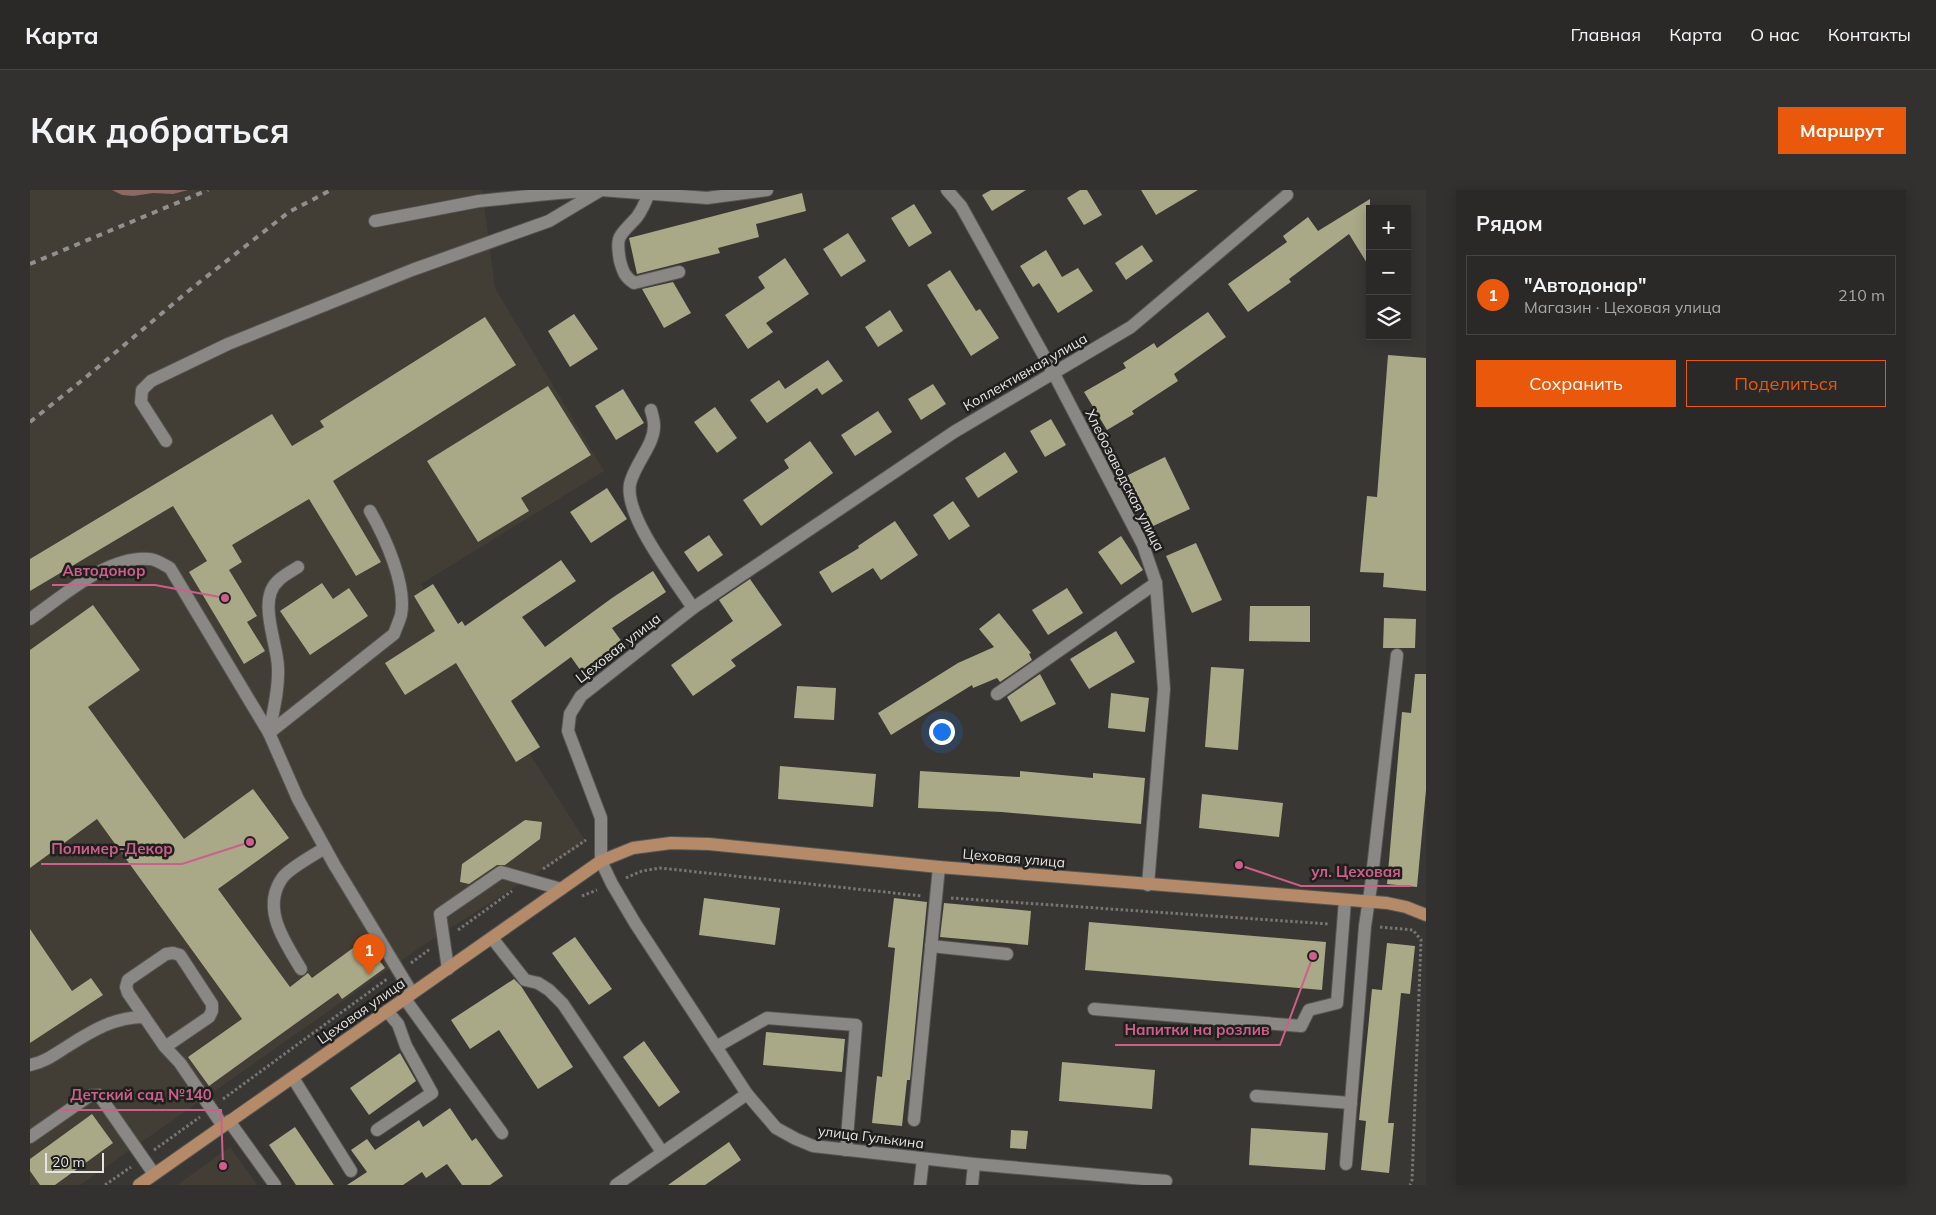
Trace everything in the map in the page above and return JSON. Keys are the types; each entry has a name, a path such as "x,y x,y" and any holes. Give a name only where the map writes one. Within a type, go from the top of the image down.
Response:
{"main road":[{"name":"Цеховая улица","path":"139,1185 561,888 601,861 634,848 671,843 709,844 939,867 1369,902 1406,907 1426,915"}],"street":[{"path":"166,441 141,402 142,390 151,381 228,344 412,270 549,221 601,190"},
{"path":"375,221 479,201 601,190 707,198 767,190"},
{"name":"Хлебозаводская улица","path":"947,190 961,206 1054,374 1144,545 1156,583 1164,689 1148,885"},
{"path":"650,193 638,216 623,231 617,244 622,268 626,278 634,282 680,272"},
{"name":"Коллективная улица","path":"766,558 954,432 1132,327 1287,195"},
{"path":"651,410 654,424 652,440 635,467 630,485 630,501 638,524 693,608"},
{"path":"269,733 394,634 401,614 400,588 384,535 370,511"},
{"name":"Цеховая улица","path":"601,861 601,818 568,731 570,714 581,696 693,608 766,558"},
{"path":"30,619 105,567 128,561 150,559 170,568 269,733 298,799 325,848 399,971 408,996 502,1133"},
{"path":"269,733 277,686 278,667 268,617 270,595 277,580 298,567"},
{"path":"997,694 1156,583"},
{"path":"1346,1164 1365,926 1397,655"},
{"path":"301,969 278,931 273,911 275,894 284,876 325,848"},
{"name":"улица Гулькина","path":"601,861 635,923 716,1047 747,1094 776,1128 813,1146 923,1159 1166,1181"},
{"path":"914,1120 939,867"},
{"path":"448,969 440,914 501,872 561,888"},
{"path":"1094,1009 1301,1026 1309,1010 1337,1003 1345,900"},
{"path":"492,938 525,980 538,983 550,990 563,1004 662,1152"},
{"path":"931,946 1007,954"},
{"path":"166,1047 209,1017 212,1011 212,1004 180,955 173,953 166,954 128,980 126,987 128,993 166,1047 180,1063 211,1108 275,1185"},
{"path":"377,1130 432,1093 406,1046 398,1024 387,1011"},
{"path":"30,1065 43,1062 111,1021 130,1017 144,1017"},
{"path":"716,1047 767,1018 856,1025 846,1150"},
{"path":"293,1078 351,1171"},
{"path":"616,1185 747,1094"},
{"path":"30,1137 89,1096 99,1095 154,1174"},
{"path":"1256,1096 1350,1102"},
{"path":"920,1185 923,1159"},
{"path":"972,1185 974,1164"}],"path":[{"path":"105,1185 399,971 601,831"},
{"path":"576,900 584,894 642,871 660,868 936,898 1343,924"},
{"path":"1365,926 1413,930 1421,940 1412,1180 1410,1185"}],"shaded area":[{"path":"30,190 482,190 495,288 604,471 421,584 586,842 419,948 80,1185 30,1185"},
{"path":"112,190 188,190 173,194 153,193 133,196 122,195"},
{"path":"230,1147 257,1185 177,1185"}],"building":[{"path":"991,190 1026,190 992,211 982,195"},
{"path":"1080,190 1087,190 1102,215 1084,225 1067,198"},
{"path":"1141,190 1198,190 1156,215"},
{"path":"802,193 806,211 756,224 759,237 718,248 720,253 637,274 629,238"},
{"path":"1370,199 1370,205 1366,205 1366,262 1349,234 1289,279 1291,282 1248,312 1228,284 1287,242 1283,236 1308,217 1318,231"},
{"path":"914,204 932,233 909,247 891,218"},
{"path":"848,233 866,261 841,277 823,249"},
{"path":"1142,245 1153,261 1126,280 1115,263"},
{"path":"1046,250 1062,277 1078,268 1093,291 1058,313 1039,283 1033,287 1020,266"},
{"path":"785,258 809,294 766,323 773,332 748,349 725,315 765,288 758,277"},
{"path":"950,270 976,311 980,309 999,338 971,356 927,285"},
{"path":"673,282 691,313 664,328 642,289"},
{"path":"890,310 903,331 878,347 865,327"},
{"path":"1208,312 1226,337 1174,374 1178,381 1132,411 1134,414 1107,430 1084,392 1126,368 1123,363 1154,343 1157,348"},
{"path":"574,314 598,349 570,367 548,331"},
{"path":"485,317 516,365 333,481 381,562 356,576 309,499 232,545 242,562 229,570 257,616 247,622 265,651 244,664 189,572 207,561 173,506 30,591 30,559 272,414 292,446 324,427 320,421"},
{"path":"1388,355 1426,358 1426,591 1383,587 1384,573 1360,572 1367,496 1377,497"},
{"path":"828,360 843,381 822,395 817,388 767,423 750,400 779,380 785,389"},
{"path":"933,384 946,404 921,420 908,399"},
{"path":"548,386 591,455 521,498 529,511 478,542 427,461"},
{"path":"623,389 644,423 616,440 595,406"},
{"path":"715,407 737,438 717,453 694,422"},
{"path":"878,411 892,432 855,456 841,435"},
{"path":"1051,419 1066,445 1045,457 1030,431"},
{"path":"810,441 833,473 761,526 743,500 789,468 784,460"},
{"path":"1005,452 1018,472 978,498 965,478"},
{"path":"1165,457 1190,509 1151,527 1126,476"},
{"path":"607,488 627,519 591,543 570,512"},
{"path":"953,501 970,526 949,540 933,515"},
{"path":"895,521 918,555 881,580 873,568 832,593 819,572 859,548 858,546"},
{"path":"709,535 723,555 698,572 684,552"},
{"path":"1121,536 1143,570 1121,585 1098,552"},
{"path":"1196,543 1222,600 1192,613 1166,556"},
{"path":"561,560 576,581 522,617 545,647 612,598 653,571 666,592 612,628 622,642 581,671 571,657 511,701 540,747 516,762 456,663 405,695 385,663 435,631 414,596 433,584 458,624 462,621 465,626"},
{"path":"750,579 782,625 731,660 736,666 693,696 671,665 733,621 719,600"},
{"path":"322,583 333,599 349,588 368,616 310,655 280,611"},
{"path":"1067,588 1083,613 1048,635 1032,610"},
{"path":"93,605 140,670 88,707 184,839 253,789 289,838 218,889 290,987 308,973 312,978 364,940 385,968 342,999 338,993 209,1086 188,1057 242,1019 97,819 30,868 30,650"},
{"path":"1250,606 1310,606 1310,642 1249,641"},
{"path":"999,613 1031,653 1029,654 1032,660 1000,682 997,678 973,688 972,685 891,735 878,713 958,663 994,647 979,629"},
{"path":"1384,618 1416,619 1415,648 1383,648"},
{"path":"1116,631 1135,662 1089,689 1070,659"},
{"path":"1211,667 1244,669 1238,750 1205,747"},
{"path":"1040,674 1056,704 1021,722 1007,697"},
{"path":"1415,674 1426,674 1426,790 1417,887 1387,884 1402,712 1411,713"},
{"path":"797,686 836,688 834,720 794,718"},
{"path":"1111,693 1149,698 1145,732 1108,728"},
{"path":"780,766 876,774 873,807 778,799"},
{"path":"920,771 1020,777 1020,771 1093,778 1093,773 1145,778 1141,824 1002,812 918,808"},
{"path":"1202,794 1283,803 1279,837 1199,828"},
{"path":"525,820 542,822 540,839 505,865 497,865 469,884 460,882 462,864"},
{"path":"704,898 780,908 775,945 699,935"},
{"path":"894,898 927,902 910,1080 907,1080 902,1126 872,1123 877,1076 882,1077 895,948 888,947"},
{"path":"944,903 1031,911 1028,945 940,937"},
{"path":"1089,922 1326,942 1322,990 1085,970"},
{"path":"30,929 72,991 91,978 103,995 30,1043"},
{"path":"575,937 612,989 589,1005 552,953"},
{"path":"1387,943 1415,946 1410,994 1401,993 1388,1123 1394,1123 1389,1173 1361,1170 1366,1121 1359,1120 1372,989 1382,990"},
{"path":"514,979 521,986 573,1067 538,1089 499,1030 470,1049 451,1020"},
{"path":"766,1032 845,1039 842,1072 763,1065"},
{"path":"644,1041 680,1092 659,1107 623,1057"},
{"path":"400,1053 416,1081 369,1115 350,1088"},
{"path":"1062,1062 1155,1070 1152,1109 1059,1101"},
{"path":"450,1108 472,1141 476,1138 503,1176 490,1185 462,1185 447,1164 426,1178 422,1172 403,1185 347,1185 367,1172 351,1150 367,1139 375,1150 419,1120 423,1127"},
{"path":"92,1114 113,1143 55,1185 40,1185 30,1171 30,1159"},
{"path":"295,1127 334,1185 296,1185 269,1145"},
{"path":"1251,1128 1328,1133 1325,1170 1249,1165"},
{"path":"1011,1130 1028,1131 1026,1149 1010,1148"},
{"path":"729,1142 741,1160 705,1185 668,1185"}],"railway":[{"path":"30,264 208,190"},
{"path":"30,422 192,288 289,212 331,190"}],"place":[{"name":"Автодонор","path":"225,598"},
{"name":"Полимер-Декор","path":"250,842"},
{"name":"ул. Цеховая","path":"1239,865"},
{"name":"Напитки на розлив","path":"1313,956"},
{"name":"\"Автодонар\"","path":"369,975"},
{"name":"Детский сад №140","path":"223,1166"}]}
